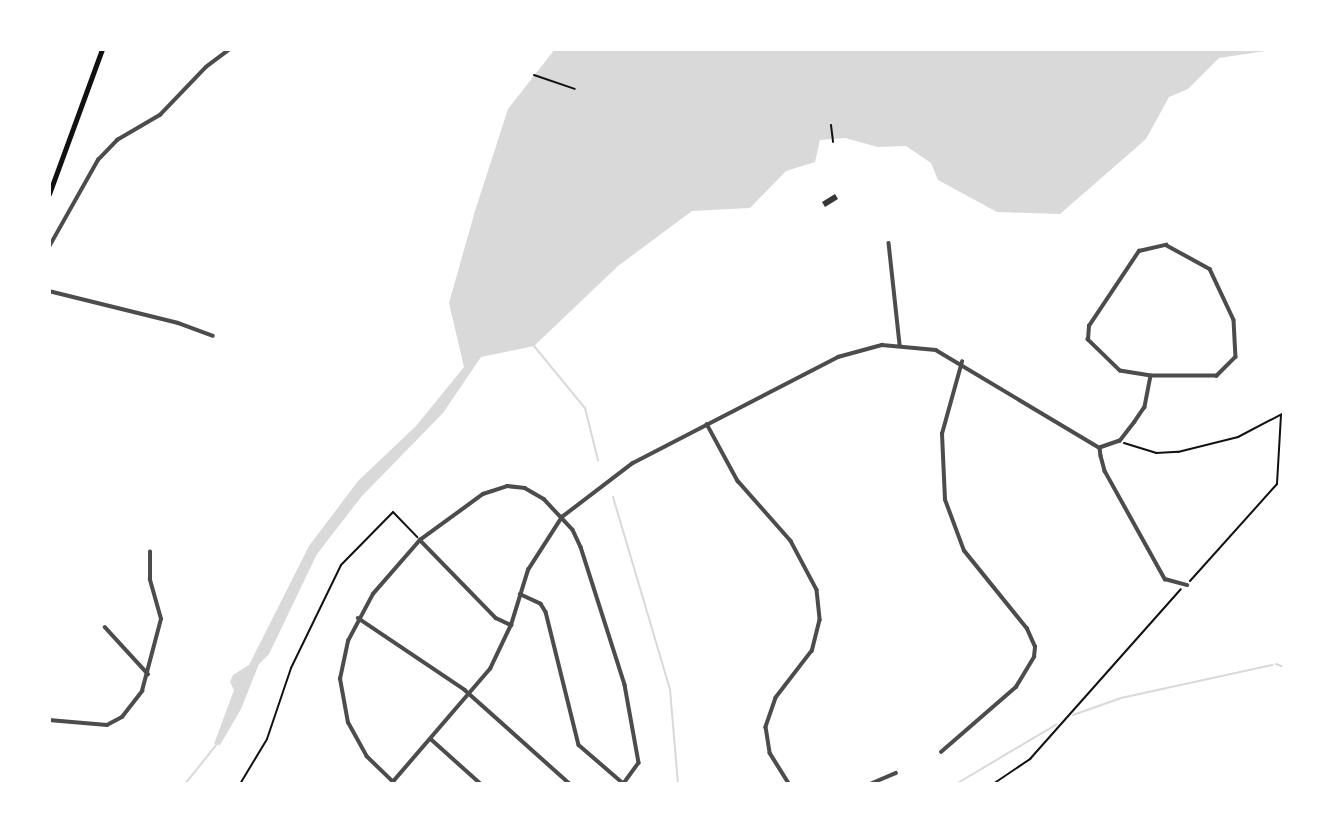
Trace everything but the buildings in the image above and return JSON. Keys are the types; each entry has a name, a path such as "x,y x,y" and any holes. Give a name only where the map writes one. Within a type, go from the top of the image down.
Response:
{"highway":[{"path":"49,194 102,49"}],"street":[{"path":"49,247 98,160 117,140 160,115 206,67 230,49"},
{"path":"889,243 900,345"},
{"path":"1166,245 1200,261 1215,276 1234,320 1238,344 1233,363 1217,376 1151,376 1120,370 1094,347 1087,334 1139,251 1166,245"},
{"path":"49,291 178,323 213,337"},
{"path":"520,594 541,604 546,612 579,745 624,784 639,763 625,685 581,547 562,517 533,492 500,487 456,512 420,540 387,576 358,618 342,658 344,708 367,757 393,783 471,695 494,663 511,625 520,594 528,570 562,517 632,463 838,357 869,347 900,345 936,350 962,362 1100,448 1105,471 1159,571 1165,579 1187,585"},
{"path":"941,752 1016,687 1034,657 1032,637 964,551 945,500 942,434 962,362"},
{"path":"1100,448 1119,441 1144,407 1151,376"},
{"path":"707,425 738,481 791,541 817,590 820,620 812,651 776,698 766,727 769,753 789,784"},
{"path":"420,540 496,618 511,625"},
{"path":"49,720 97,727 114,723 142,691 161,619 150,580 150,552"},
{"path":"358,618 471,695 570,784"},
{"path":"106,627 148,674"},
{"path":"431,738 481,784"},
{"path":"870,784 896,773"}],"path":[{"path":"534,75 575,89"},
{"path":"831,125 833,142"},
{"path":"1119,441 1156,453 1178,452 1238,437 1284,413"},
{"path":"993,784 1030,759 1277,484 1280,415"},
{"path":"240,784 267,739 294,659 341,565 393,512 420,540"}],"shaded area":[{"path":"555,49 1279,49 1219,58 1188,89 1169,97 1146,139 1060,214 997,212 938,180 931,163 906,146 878,147 845,138 820,140 815,162 786,171 750,208 692,211 618,266 534,346 481,357 443,413 362,496 317,554 269,654 259,664 241,709 220,745 214,744 234,690 230,682 233,675 249,665 309,546 358,481 416,426 464,367 449,303 475,211 508,109"}],"waterway":[{"path":"534,346 585,408 598,460"},
{"path":"613,497 670,689 678,784"},
{"path":"1276,664 1284,667"},
{"path":"1073,715 1121,698 1272,665"},
{"path":"956,784 1057,724"},
{"path":"185,784 217,744"}]}
